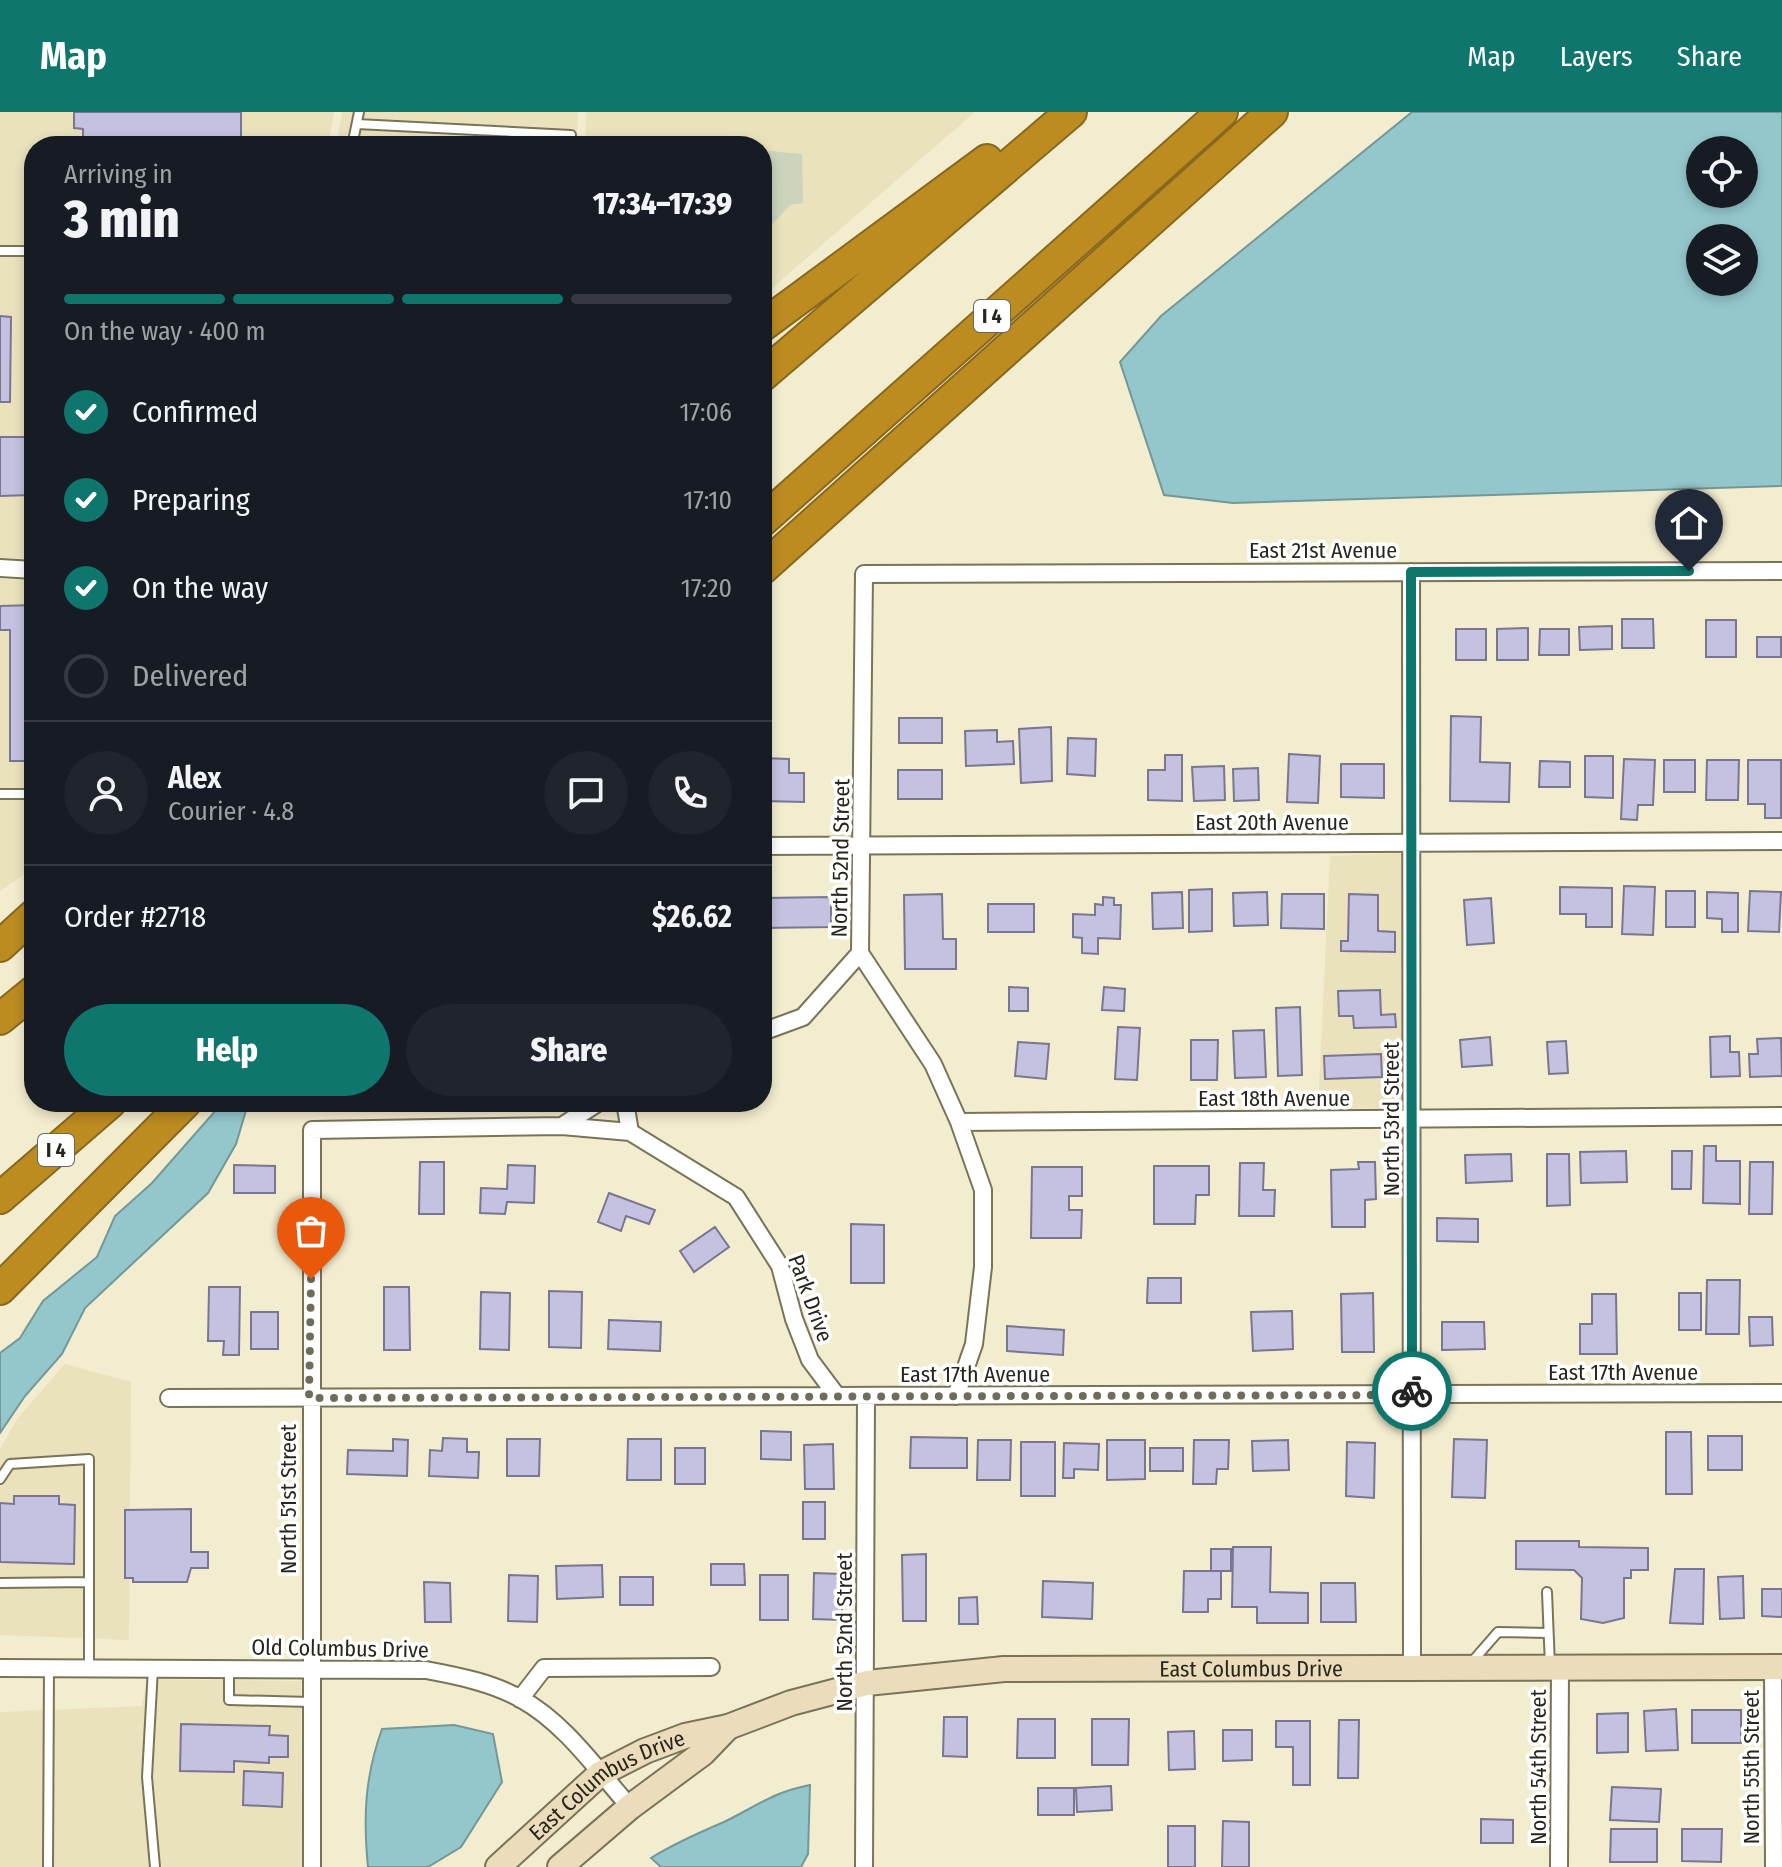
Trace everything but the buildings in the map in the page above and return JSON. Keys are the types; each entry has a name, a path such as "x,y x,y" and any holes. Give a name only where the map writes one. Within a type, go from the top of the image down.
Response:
{"highway":[{"path":"772,319 1053,112"},
{"path":"772,367 1071,112"},
{"name":"I 4","path":"772,512 1222,112"},
{"path":"772,560 1272,112"},
{"path":"0,946 24,924"},
{"path":"0,1019 24,999"},
{"name":"I 4","path":"0,1198 99,1112"},
{"path":"0,1289 176,1112"}],"main road":[{"name":"East Columbus Drive","path":"498,1867 600,1774 685,1736 728,1727 791,1703 867,1683 1004,1669 1777,1667"},
{"name":"East Columbus Drive","path":"560,1867 630,1807 677,1774 728,1727"}],"street":[{"path":"0,568 24,569"},
{"name":"East 21st Avenue","path":"864,574 1782,571"},
{"name":"North 53rd Street","path":"1411,572 1412,1667"},
{"name":"North 52nd Street","path":"864,574 860,953 933,1064 959,1122 983,1190 983,1267 974,1344 956,1396"},
{"name":"East 20th Avenue","path":"772,846 1782,841"},
{"path":"772,1028 803,1017 860,953"},
{"path":"562,1126 584,1112"},
{"path":"627,1112 630,1132"},
{"name":"East 18th Avenue","path":"959,1122 1782,1116"},
{"name":"North 51st Street","path":"312,1867 309,1398 312,1130 562,1126"},
{"name":"Park Drive","path":"562,1126 630,1132 736,1197 780,1266 794,1319 810,1360 837,1396"},
{"name":"East 17th Avenue","path":"169,1398 1782,1393"},
{"name":"North 52nd Street","path":"864,1867 866,1396"},
{"path":"520,1699 544,1668 711,1667"},
{"name":"North 54th Street","path":"1555,1667 1559,1867"},
{"name":"North 55th Street","path":"1774,1867 1777,1667"},
{"name":"Old Columbus Drive","path":"0,1668 426,1670 465,1678 520,1699 559,1728 630,1807"}],"lane":[{"path":"354,136 359,112"},
{"path":"357,124 571,135"},
{"path":"0,251 24,251"},
{"path":"0,794 24,794"},
{"path":"0,1479 10,1464 89,1459 89,1668"},
{"path":"0,1583 89,1582"},
{"path":"1547,1592 1548,1633 1555,1667"},
{"path":"1468,1667 1498,1632 1548,1633"},
{"path":"48,1867 49,1668"},
{"path":"153,1668 147,1777 155,1867"},
{"path":"229,1668 229,1700 310,1702"}],"shaded area":[{"path":"0,112 334,112 330,136 24,136 24,559 0,558"},
{"path":"342,112 578,112 577,136 338,136"},
{"path":"586,112 975,112 772,288 772,225 790,205 802,154 772,151 772,136 585,136"},
{"path":"0,579 24,580 24,875 0,891"},
{"path":"1403,853 1403,1108 1318,1109 1330,856"},
{"path":"65,1364 131,1382 129,1640 0,1635 0,1449 17,1419"},
{"path":"147,1679 301,1681 302,1867 0,1867 0,1712 142,1706"}],"green space":[{"path":"772,151 802,154 803,203 790,205 772,225"}],"water":[{"path":"1412,112 1782,112 1782,486 1233,503 1164,495 1120,362 1161,316"},
{"path":"214,1112 246,1112 236,1144 208,1193 85,1308 62,1354 25,1396 0,1433 0,1353 20,1338 43,1301 97,1257 115,1216 152,1183"},
{"path":"454,1725 493,1734 502,1782 461,1847 428,1867 368,1867 367,1797 372,1763 382,1729"},
{"path":"810,1785 808,1854 801,1867 661,1867 651,1858 775,1796"}],"way so far":[{"path":"311,1279 309,1398 1412,1395 1412,1391"}],"route":[{"path":"1412,1391 1411,572 1689,571"}]}
